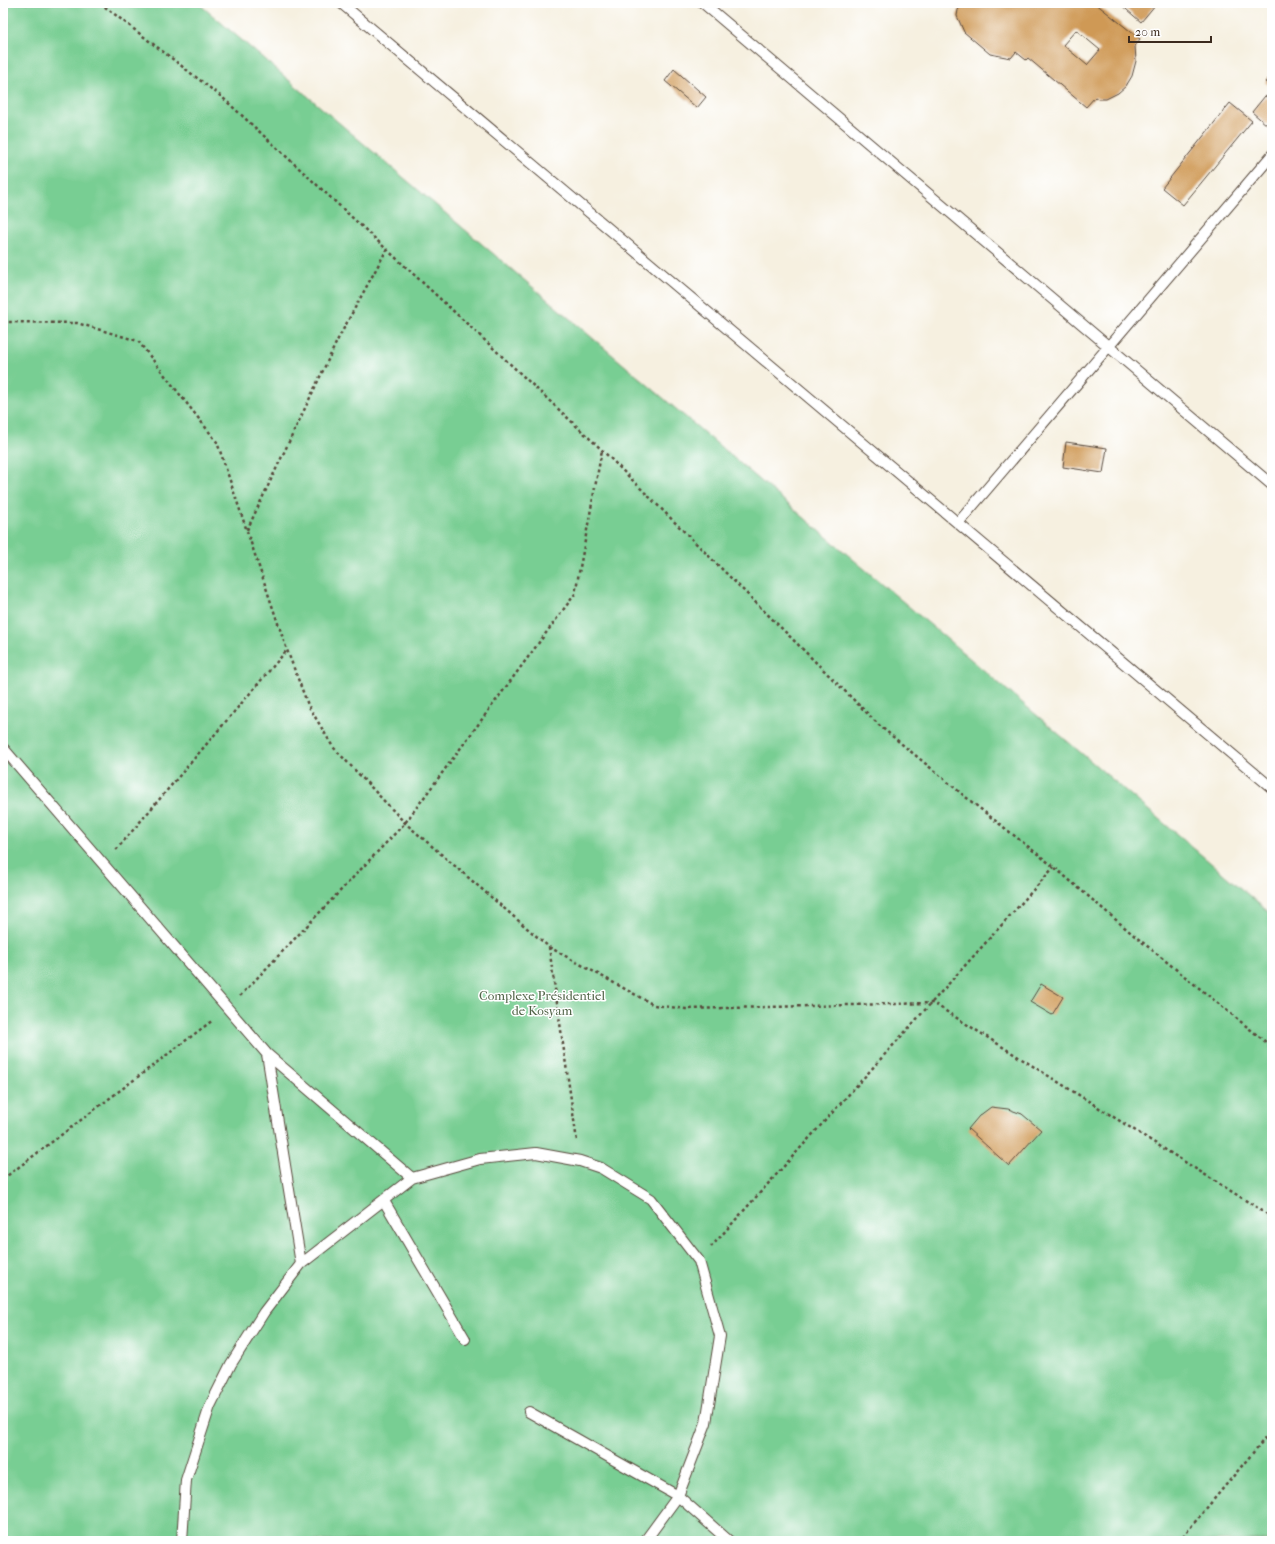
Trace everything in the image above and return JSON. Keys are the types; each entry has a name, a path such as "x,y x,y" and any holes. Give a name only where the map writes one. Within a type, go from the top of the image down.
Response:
{"lane":[{"path":"341,3 1272,788"},
{"path":"703,3 1272,485"},
{"path":"958,523 1272,155"},
{"path":"3,748 267,1054 412,1178"},
{"path":"267,1054 301,1264"},
{"path":"182,1541 186,1480 210,1406 231,1364 264,1312 301,1264 412,1178 480,1159 536,1153 580,1161 601,1168 651,1199 699,1261 720,1336 706,1423 678,1496 645,1541"},
{"path":"384,1201 465,1339"},
{"path":"529,1412 678,1496 729,1541"}],"path":[{"path":"100,3 223,98 387,249 602,450 880,726 972,803 1054,867 1136,937 1272,1047"},
{"path":"247,530 338,339 387,249"},
{"path":"3,324 6,322 77,323 138,341 217,442 287,650 308,705 333,747 405,823 549,947 654,1005 686,1009 933,1003 1272,1217"},
{"path":"3,1180 228,1009 405,823 575,594 602,450"},
{"path":"104,864 287,650"},
{"path":"699,1261 1054,867"},
{"path":"549,947 580,1161"},
{"path":"1179,1541 1272,1430"}],"green space":[{"name":"Complexe Présidentiel de Kosyam","path":"3,3 198,3 1272,915 1272,1541 3,1541"}],"building":[{"path":"960,3 1095,3 1140,39 1135,46 1136,61 1132,76 1126,86 1118,93 1106,99 1098,99 1095,97 1086,107 1028,58 1026,60 1016,52 1011,58 990,54 964,32 957,16 958,10 962,5","holes":["1076,30 1100,50 1087,65 1063,45"]},
{"path":"1119,3 1154,3 1156,4 1141,22"},
{"path":"674,69 706,97 697,108 665,81"},
{"path":"1272,74 1272,88 1265,82"},
{"path":"1265,96 1272,101 1272,119 1267,125 1252,112"},
{"path":"1230,103 1252,121 1183,205 1162,188"},
{"path":"1066,442 1107,448 1103,473 1063,467"},
{"path":"1041,984 1063,997 1052,1015 1030,1002"},
{"path":"991,1107 1008,1109 1022,1114 1041,1130 1009,1166 968,1129 979,1116"}]}
